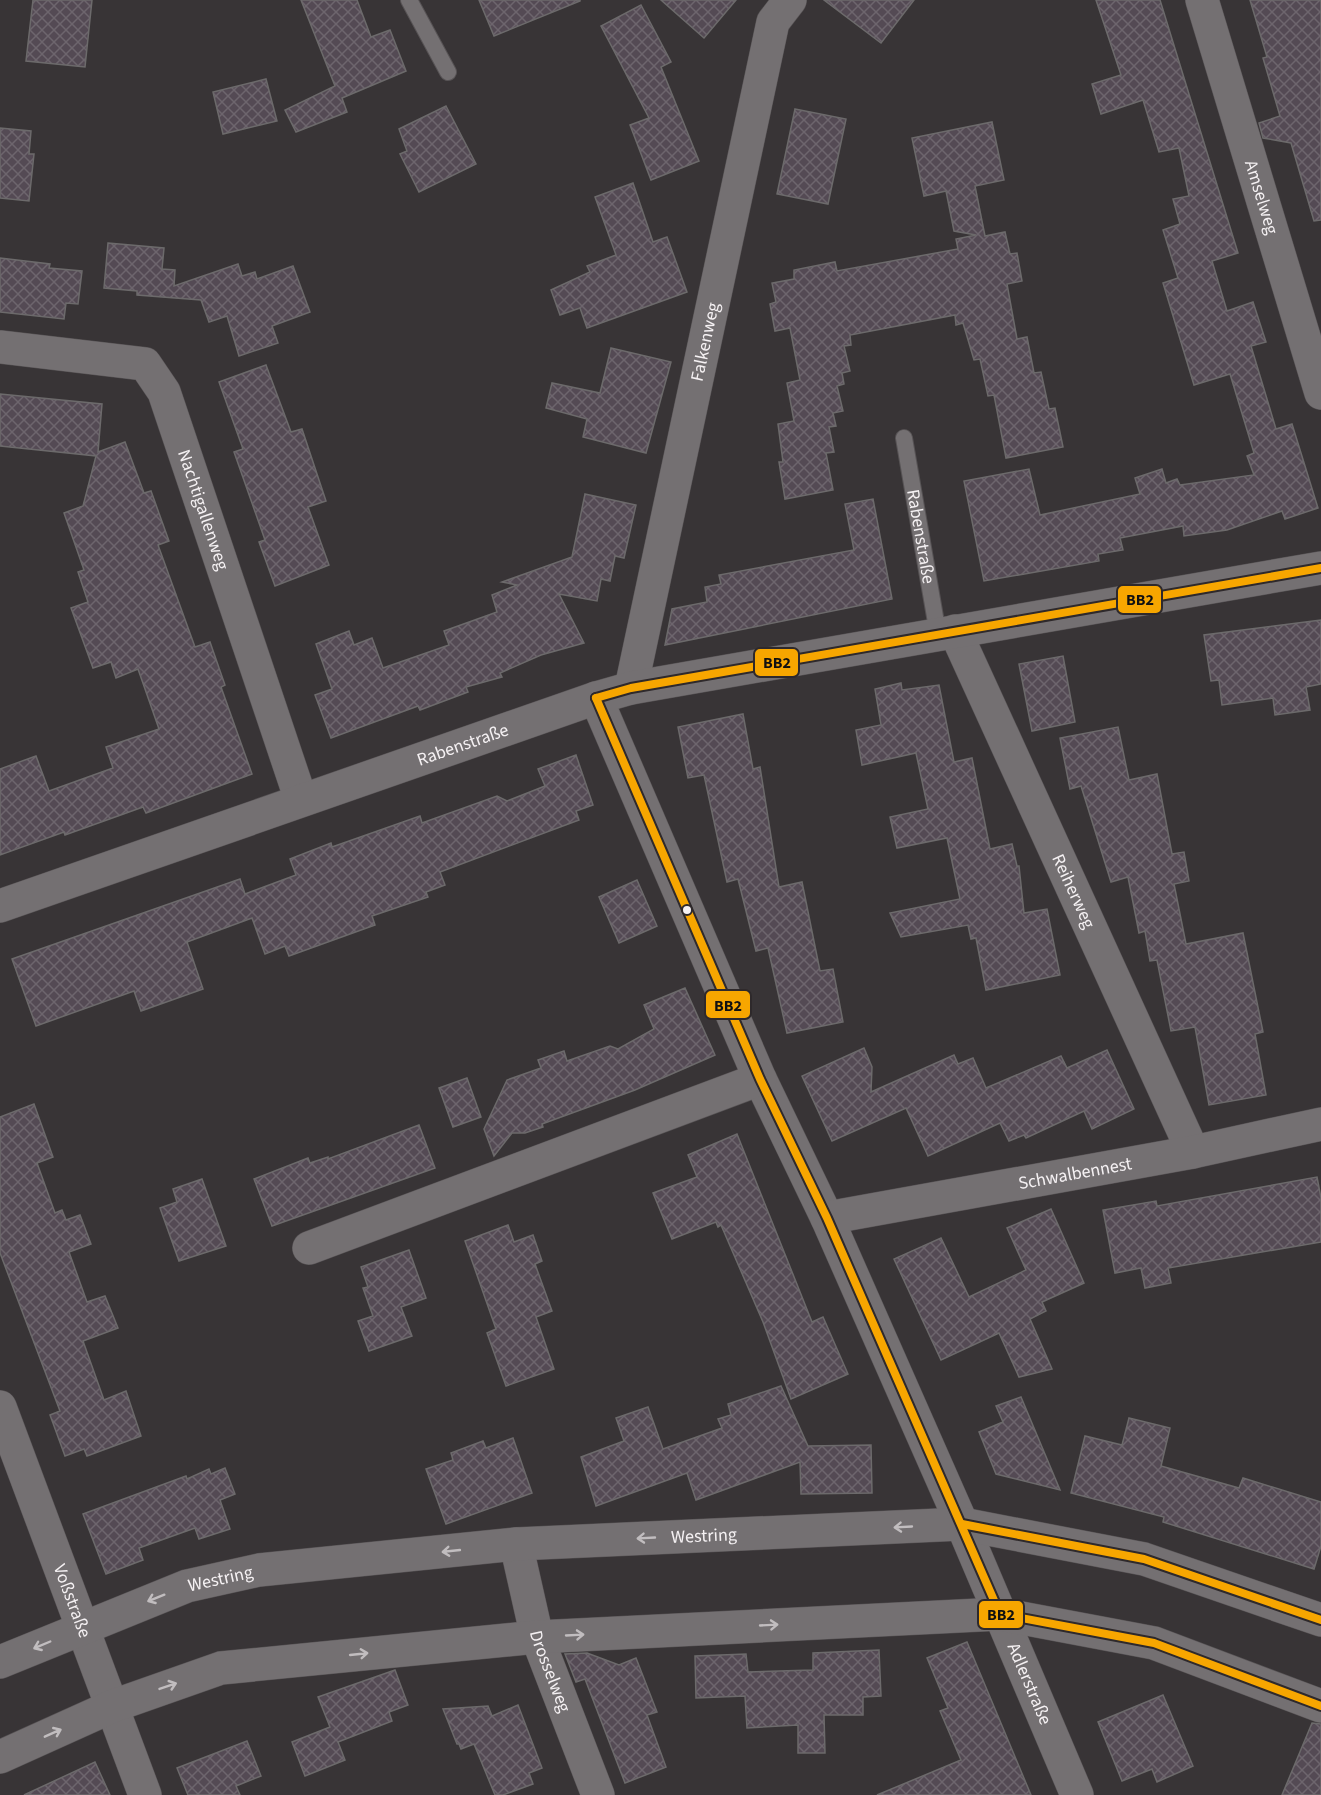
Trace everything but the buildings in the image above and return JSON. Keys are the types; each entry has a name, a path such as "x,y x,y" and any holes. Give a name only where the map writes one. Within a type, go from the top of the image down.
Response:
{"street":[{"name":"Falkenweg","path":"631,688 774,22 790,0"},
{"name":"Amselweg","path":"1202,0 1321,393"},
{"name":"Nachtigallenweg","path":"0,347 146,364 164,392 301,800"},
{"name":"Rabenstraße","path":"0,906 596,698 631,688 1321,568"},
{"name":"Reiherweg","path":"947,633 1193,1152"},
{"name":"Adlerstraße","path":"596,698 760,1079 827,1218 962,1524 1077,1795"},
{"path":"309,1248 760,1079"},
{"name":"Schwalbennest","path":"827,1218 1193,1152 1321,1124"},
{"name":"Voßstraße","path":"0,1407 145,1795"},
{"name":"Westring","path":"0,1662 187,1586 259,1570 516,1544 962,1524 1144,1559 1321,1620"},
{"name":"Drosselweg","path":"516,1544 537,1637 598,1795"},
{"path":"0,1757 113,1706 221,1668 537,1637 1000,1614 1154,1643 1321,1706"}],"lane":[{"path":"409,0 448,72"},
{"name":"Rabenstraße","path":"904,438 947,633"}],"transit line":[{"name":"BB2","path":"596,698 631,688 1321,568"},
{"name":"BB2","path":"596,698 760,1079 827,1218 1000,1614 1154,1643 1321,1706"},
{"name":"BB2","path":"962,1524 1144,1559 1321,1620"}]}
